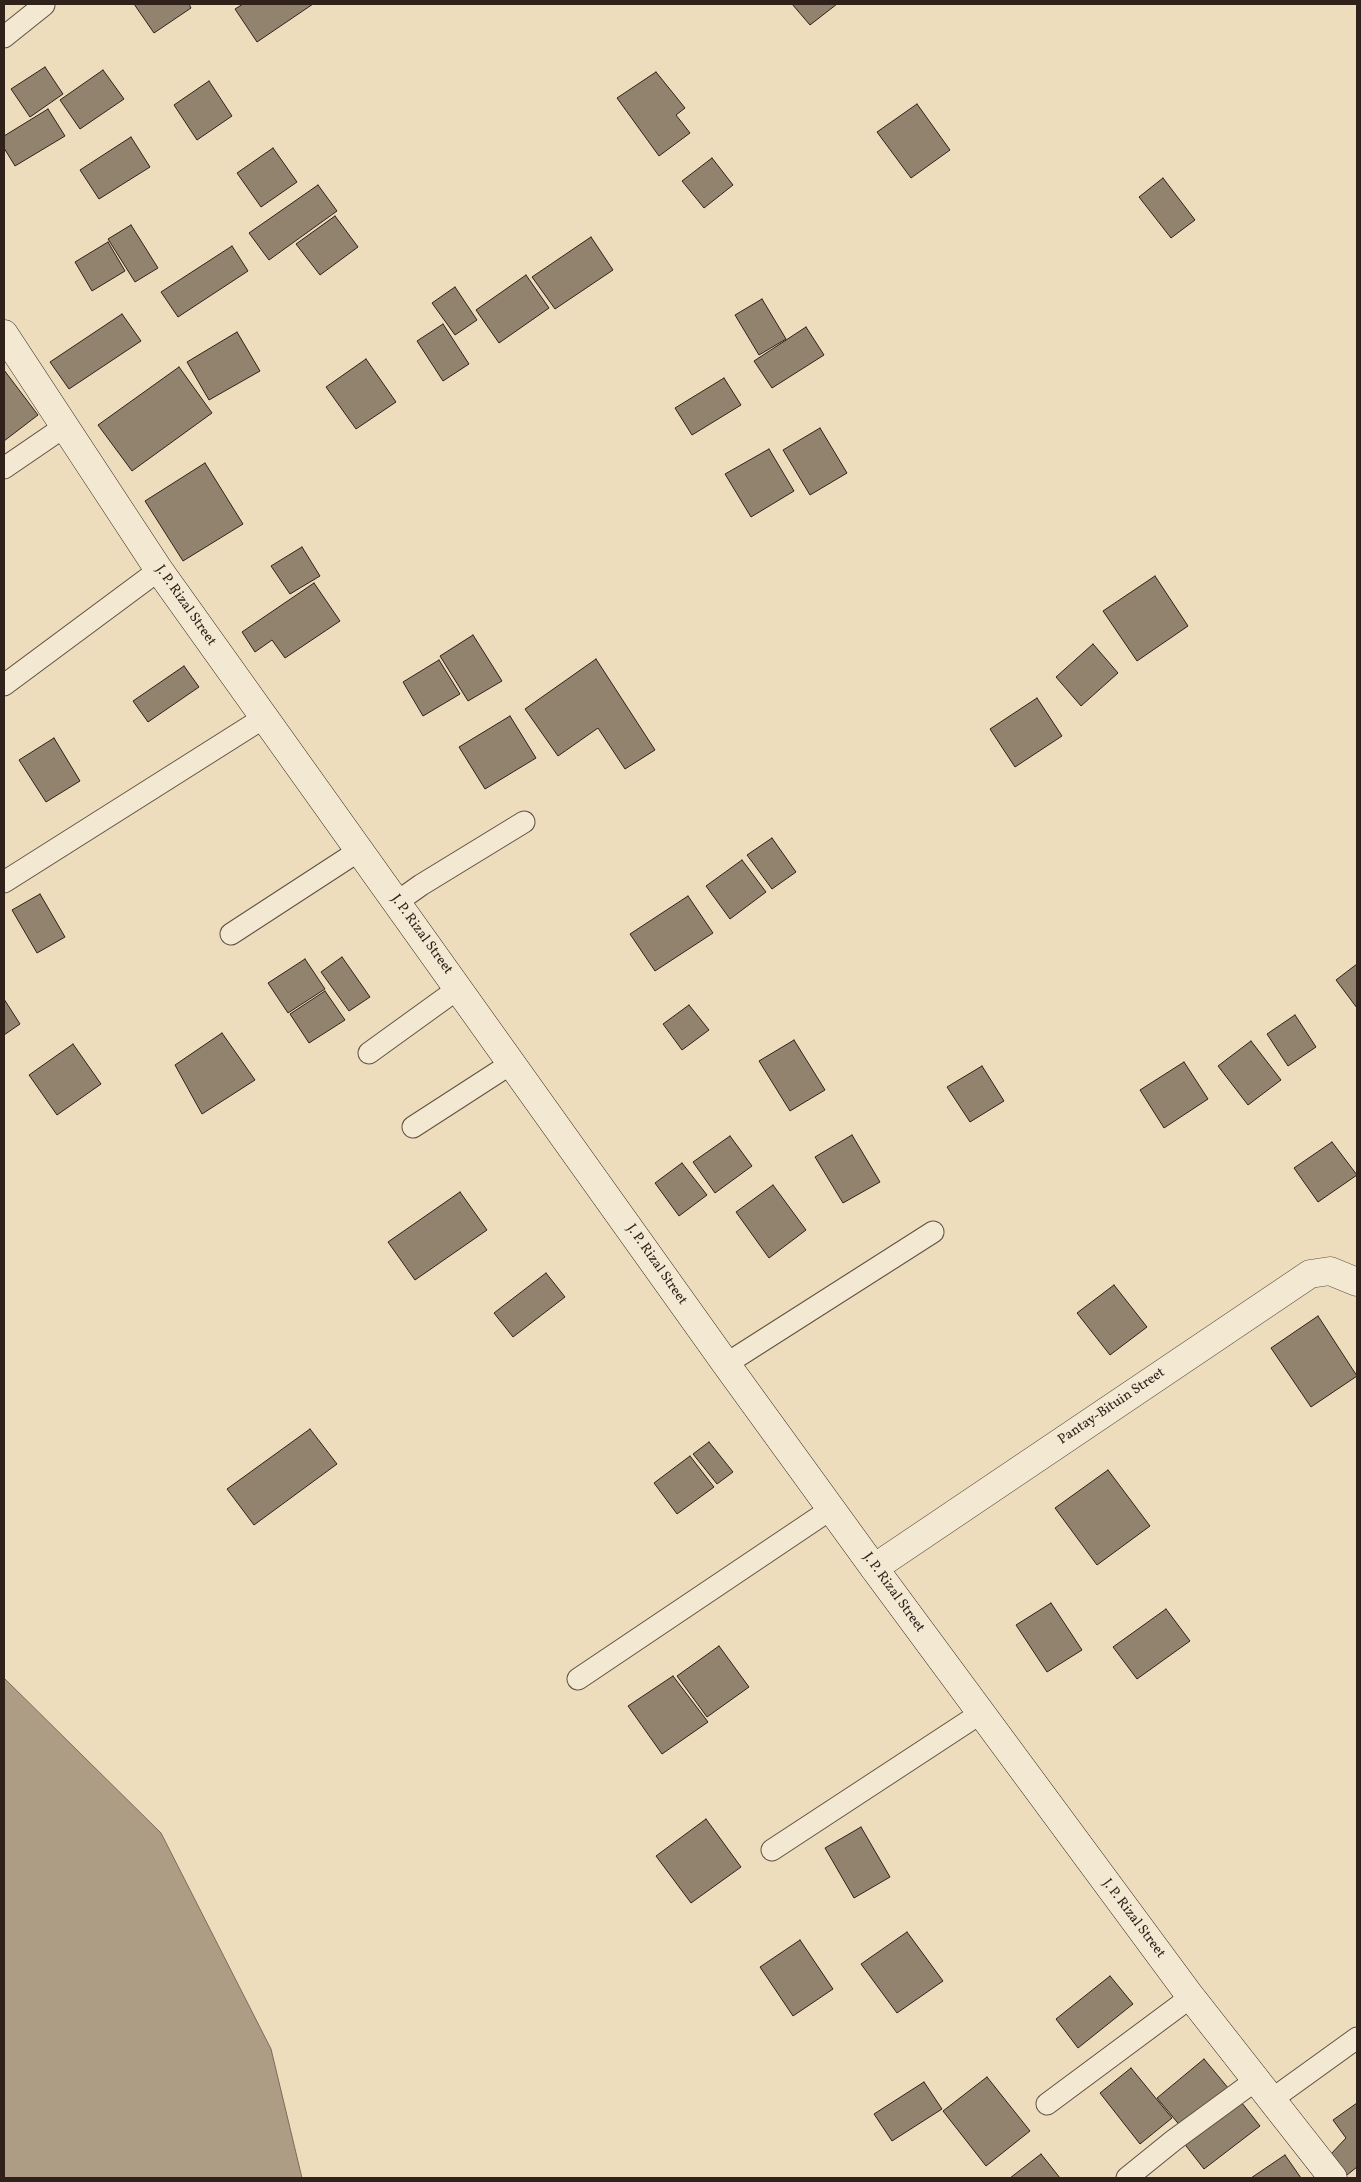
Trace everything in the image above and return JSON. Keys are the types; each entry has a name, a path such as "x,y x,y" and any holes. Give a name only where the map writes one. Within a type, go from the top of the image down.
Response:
{"main road":[{"name":"J. P. Rizal Street","path":"4,334 160,570 726,1364 1191,1997 1332,2178"},
{"name":"Pantay-Bituin Street","path":"874,1568 1310,1274 1330,1271 1357,1282"}],"lane":[{"path":"4,37 44,5"},
{"path":"4,468 64,427"},
{"path":"4,685 160,570"},
{"path":"4,882 265,717"},
{"path":"397,902 420,885 524,822"},
{"path":"231,934 360,850"},
{"path":"369,1054 459,988"},
{"path":"414,1127 512,1063"},
{"path":"726,1364 933,1232"},
{"path":"578,1679 831,1509"},
{"path":"772,1850 981,1713"},
{"path":"1047,2104 1191,1997"},
{"path":"1127,2178 1174,2140 1357,2038"}],"shaded area":[{"path":"4,1678 161,1833 271,2049 302,2178 4,2178"}],"building":[{"path":"134,4 189,4 191,8 154,33"},
{"path":"243,4 313,4 257,42 235,9"},
{"path":"792,4 837,4 810,25"},
{"path":"45,67 63,94 30,117 11,89"},
{"path":"103,70 124,99 80,129 60,100"},
{"path":"656,72 685,108 676,115 690,133 659,156 617,98"},
{"path":"209,81 232,116 197,140 174,105"},
{"path":"917,104 950,150 911,178 877,132"},
{"path":"48,109 65,136 15,166 4,148 4,136"},
{"path":"131,137 150,167 99,199 80,170"},
{"path":"273,148 297,182 261,207 237,173"},
{"path":"712,158 733,185 704,208 682,181"},
{"path":"1163,178 1195,220 1171,238 1139,197"},
{"path":"318,185 337,211 269,260 249,233"},
{"path":"335,216 358,247 320,275 296,244"},
{"path":"131,225 158,268 135,282 108,239"},
{"path":"591,237 613,270 555,309 532,277"},
{"path":"108,242 125,271 92,291 75,262"},
{"path":"232,246 248,271 178,317 161,292"},
{"path":"526,275 549,308 499,343 476,310"},
{"path":"455,287 477,320 455,335 432,303"},
{"path":"762,299 786,339 759,355 735,315"},
{"path":"122,314 141,341 69,389 50,362"},
{"path":"443,324 469,364 443,381 417,341"},
{"path":"806,327 824,355 772,388 754,361"},
{"path":"237,332 260,371 209,400 187,362"},
{"path":"366,359 396,402 356,429 326,387"},
{"path":"179,367 212,413 132,471 98,425"},
{"path":"4,370 38,415 4,441"},
{"path":"724,378 741,405 692,435 675,408"},
{"path":"820,428 847,473 810,495 783,450"},
{"path":"769,449 794,491 751,517 725,474"},
{"path":"205,463 243,524 183,561 145,501"},
{"path":"302,547 320,576 290,594 271,566"},
{"path":"1155,576 1188,626 1137,661 1103,611"},
{"path":"314,583 340,621 285,658 272,640 255,652 242,632"},
{"path":"473,635 502,681 468,701 440,656"},
{"path":"1093,644 1118,673 1081,706 1056,677"},
{"path":"596,659 655,750 625,769 598,728 558,756 525,709"},
{"path":"439,660 460,694 423,716 403,682"},
{"path":"184,666 199,687 148,722 133,701"},
{"path":"1037,698 1062,736 1015,767 990,729"},
{"path":"510,716 536,758 485,789 459,747"},
{"path":"54,738 80,781 46,802 19,760"},
{"path":"772,838 796,872 772,889 747,855"},
{"path":"742,860 766,892 730,919 706,886"},
{"path":"40,894 65,937 37,953 12,910"},
{"path":"688,896 713,933 655,971 630,934"},
{"path":"342,957 370,997 349,1011 321,972"},
{"path":"305,959 325,989 288,1013 268,983"},
{"path":"1357,964 1357,1008 1336,980"},
{"path":"325,991 345,1020 309,1043 290,1014"},
{"path":"4,999 20,1024 4,1035"},
{"path":"689,1005 709,1030 682,1050 663,1024"},
{"path":"1295,1015 1316,1047 1288,1066 1267,1034"},
{"path":"222,1033 255,1080 202,1114 175,1065"},
{"path":"794,1040 825,1090 790,1111 759,1061"},
{"path":"1251,1041 1281,1080 1248,1105 1218,1066"},
{"path":"73,1044 101,1084 57,1115 29,1075"},
{"path":"1184,1062 1208,1099 1164,1128 1140,1090"},
{"path":"982,1066 1004,1101 970,1122 947,1087"},
{"path":"852,1135 880,1182 843,1203 815,1157"},
{"path":"730,1136 752,1166 715,1193 693,1162"},
{"path":"1332,1142 1357,1175 1318,1202 1294,1168"},
{"path":"682,1163 707,1195 679,1216 655,1183"},
{"path":"773,1185 806,1230 769,1258 736,1212"},
{"path":"460,1192 487,1230 415,1280 388,1242"},
{"path":"546,1273 565,1297 513,1337 494,1313"},
{"path":"1114,1285 1147,1327 1110,1355 1077,1313"},
{"path":"1318,1316 1357,1376 1311,1407 1271,1348"},
{"path":"310,1429 337,1464 254,1525 227,1489"},
{"path":"709,1442 733,1472 717,1484 693,1454"},
{"path":"690,1456 714,1487 677,1514 654,1483"},
{"path":"1108,1470 1150,1526 1097,1565 1055,1508"},
{"path":"1051,1603 1082,1650 1047,1672 1016,1625"},
{"path":"1166,1609 1190,1641 1137,1679 1113,1647"},
{"path":"719,1646 749,1687 707,1717 677,1676"},
{"path":"673,1676 708,1722 662,1754 628,1706"},
{"path":"706,1819 741,1867 691,1903 656,1856"},
{"path":"861,1827 890,1877 854,1898 825,1848"},
{"path":"907,1932 943,1981 897,2013 861,1964"},
{"path":"800,1940 833,1989 793,2016 760,1967"},
{"path":"1110,1976 1133,2004 1078,2048 1056,2019"},
{"path":"1204,2059 1229,2089 1182,2128 1157,2098"},
{"path":"1131,2068 1172,2118 1140,2144 1100,2093"},
{"path":"987,2077 1030,2131 986,2166 943,2111"},
{"path":"924,2082 942,2109 892,2141 874,2114"},
{"path":"1238,2098 1260,2126 1204,2169 1183,2142"},
{"path":"1357,2103 1357,2167 1347,2175 1330,2155 1346,2138 1333,2120"},
{"path":"1041,2154 1060,2178 1010,2178"},
{"path":"1285,2155 1301,2178 1251,2178"}]}
